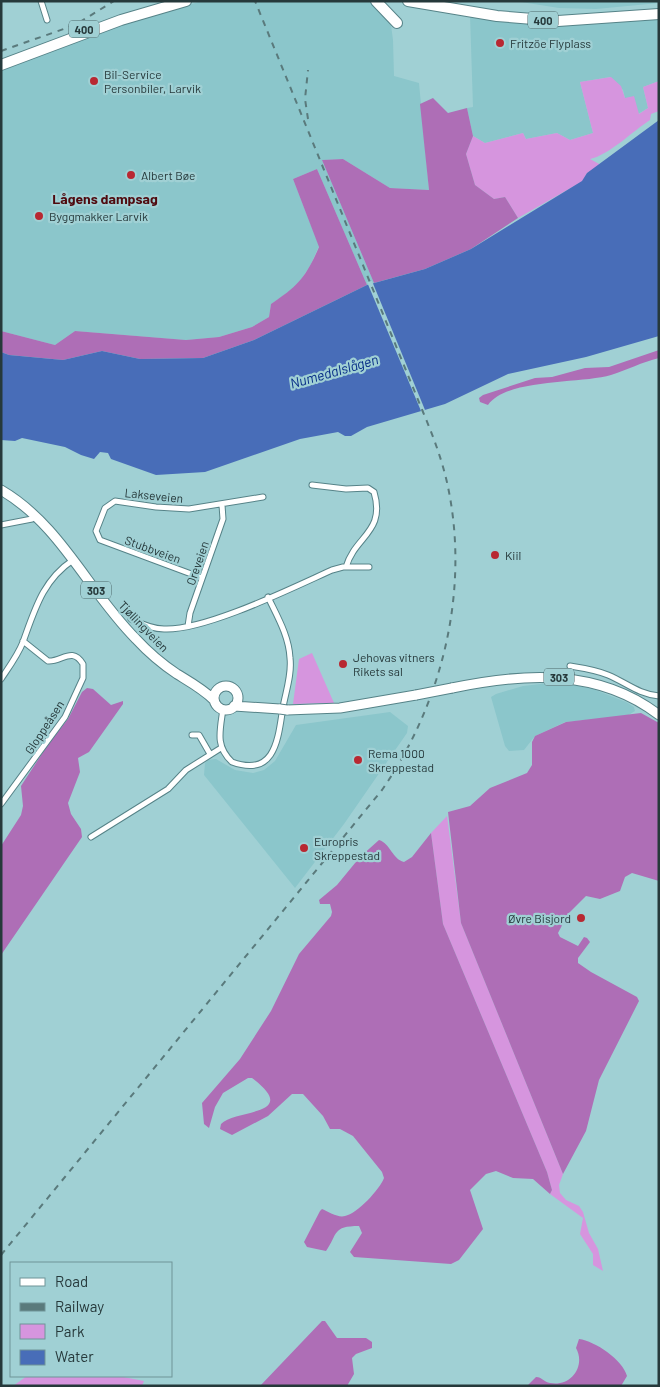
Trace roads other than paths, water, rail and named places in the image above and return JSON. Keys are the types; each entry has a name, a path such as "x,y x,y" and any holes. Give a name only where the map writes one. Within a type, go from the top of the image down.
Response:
{"highway":[{"name":"400","path":"1,58 167,1"},
{"name":"400","path":"1,64 121,20 186,1"},
{"path":"376,1 397,23"},
{"name":"400","path":"408,1 518,18 558,21 659,14"},
{"name":"400","path":"450,1 492,9 589,19"}],"main road":[{"name":"Tjøllingveien","path":"1,490 27,507 42,520 136,640 165,666 196,685 214,700"},
{"name":"303","path":"214,700 217,706 223,709 234,706 258,706 283,710 340,708 524,677 571,678 612,690 641,703 659,715"},
{"name":"Tjøllingveien","path":"196,685 220,687"},
{"name":"303","path":"220,687 229,686 258,706"},
{"path":"214,700 215,693 220,687"},
{"path":"234,706 238,699 237,693"}],"street":[{"path":"41,1 47,20"},
{"path":"312,485 346,489 368,488 374,492 378,505 374,524 346,566"},
{"name":"Lakseveien","path":"97,538 96,531 105,508 115,501 171,509 222,505 263,497"},
{"name":"Oreveien","path":"188,626 202,578 223,519 222,505"},
{"path":"1,525 32,520"},
{"name":"Stubbveien","path":"97,538 103,542 202,578"},
{"path":"1,679 23,641 34,610 46,585 56,572 73,560"},
{"path":"131,619 156,628 188,626 210,620 346,566 369,567"},
{"path":"223,709 219,739 221,748 232,762 246,766 257,764 267,759 276,748 290,674 290,659 284,629 268,597"},
{"name":"Gloppeåsen","path":"1,804 65,717 84,673 83,664 74,656 66,655 53,661 48,661 23,641"},
{"path":"570,666 601,673 640,694 659,696"},
{"path":"192,735 199,735 210,754"},
{"path":"91,837 168,789 186,770 221,748"}],"water":[{"name":"Numedalslågen","path":"659,120 659,336 586,357 508,374 445,404 367,427 351,436 345,436 338,432 300,439 205,472 156,475 111,459 108,453 100,452 94,459 65,447 22,438 15,441 1,440 1,352 9,355 63,360 102,351 140,359 203,358 254,340 367,285 425,269 471,249 582,181 587,173"}],"railway":[{"path":"1,51 75,25 114,1"},
{"path":"1,1255 382,790 403,757 420,722 434,686 445,648 452,609 455,570 454,531 447,482 435,442 255,1"},
{"path":"308,70 305,99 308,119"}],"place":[{"name":"Fritzöe Flyplass","path":"500,43"},
{"name":"Bil-Service Personbiler, Larvik","path":"94,81"},
{"name":"Albert Bøe","path":"131,175"},
{"name":"Byggmakker Larvik","path":"39,216"},
{"name":"Kiil","path":"495,555"},
{"name":"Jehovas vitners Rikets sal","path":"343,664"},
{"name":"Rema 1000 Skreppestad","path":"358,760"},
{"name":"Europris Skreppestad","path":"304,848"},
{"name":"Øvre Bisjord","path":"581,918"}],"district":[{"name":"Lågens dampsag","path":"105,198"}]}
